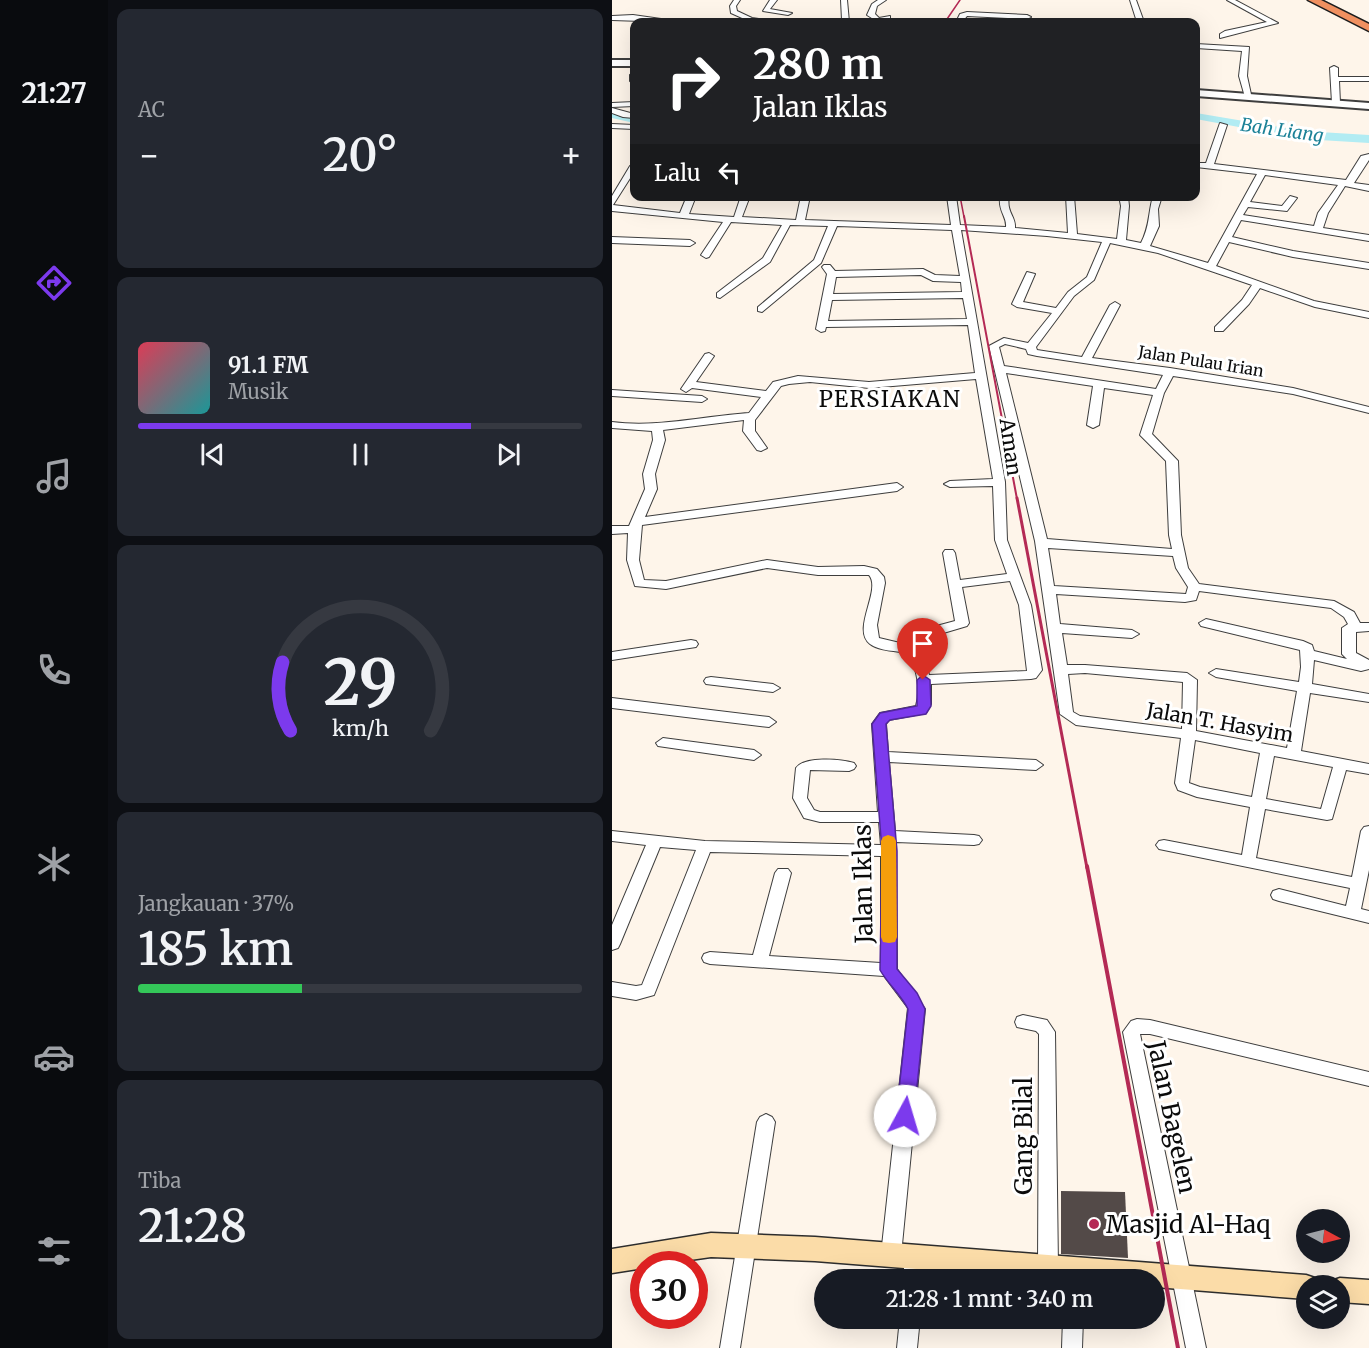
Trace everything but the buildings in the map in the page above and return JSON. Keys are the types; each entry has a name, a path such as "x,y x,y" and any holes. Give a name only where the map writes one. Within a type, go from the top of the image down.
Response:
{"highway":[{"path":"1313,0 1369,28"}],"main road":[{"path":"612,1261 711,1245 747,1246 906,1264 1052,1269"},
{"path":"1165,1277 1296,1286"},
{"path":"1350,1291 1369,1292"}],"street":[{"path":"737,0 733,6 733,12 746,18"},
{"path":"774,0 765,10 790,9 785,18"},
{"path":"844,0 846,18"},
{"path":"875,18 871,15 874,5 883,0"},
{"path":"1133,0 1140,18"},
{"path":"1223,36 1274,23 1230,0"},
{"path":"961,18 962,15 967,14 1027,17"},
{"path":"612,18 640,18"},
{"path":"1200,46 1246,48 1243,76 1249,97"},
{"path":"612,63 630,63"},
{"path":"1335,68 1336,103"},
{"path":"1335,79 1369,79"},
{"path":"1200,93 1369,106"},
{"path":"612,105 630,104"},
{"path":"612,111 630,116"},
{"path":"1209,166 1223,125"},
{"path":"612,136 615,126 630,127"},
{"path":"1318,230 1323,213 1364,158 1369,157"},
{"path":"1200,165 1346,183 1369,188"},
{"path":"1211,267 1247,204 1262,172"},
{"path":"612,203 630,173"},
{"path":"1247,204 1284,209 1293,198"},
{"path":"683,216 690,201"},
{"path":"706,255 733,220 743,201"},
{"path":"800,224 805,201"},
{"name":"Aman","path":"922,672 1030,675 1035,670 1025,605 1001,540 999,482 952,201"},
{"path":"1004,201 1002,209 1011,222 1010,230"},
{"path":"1070,201 1072,236"},
{"path":"1121,242 1124,201"},
{"path":"1145,246 1154,225 1156,201"},
{"path":"612,208 683,216 800,224 957,226 1107,240 1145,246 1315,304 1369,315"},
{"path":"1239,217 1369,238"},
{"path":"720,295 767,260 787,223"},
{"path":"762,309 818,261 832,224"},
{"path":"1227,239 1293,254 1369,266"},
{"path":"612,240 690,243"},
{"path":"1031,347 1071,294 1091,278 1107,240"},
{"path":"818,261 828,267 832,274 821,326 973,322"},
{"path":"832,274 923,272 936,278 966,279"},
{"path":"1030,274 1017,304 1058,311"},
{"path":"1219,329 1246,302 1258,284"},
{"path":"828,297 969,295"},
{"path":"1086,359 1115,305"},
{"name":"Jalan Pulau Irian","path":"1000,369 994,346 1004,341 1031,347 1036,353 1293,391 1369,410"},
{"path":"681,396 710,356"},
{"path":"1159,393 1000,369 1041,542 1061,670 1085,669 1182,676 1190,680 1192,699 1183,786 1197,792 1327,815 1341,763"},
{"path":"1048,590 1191,597 1194,587 1182,568 1175,535 1172,460 1146,435 1159,393 1170,371"},
{"path":"761,448 749,431 748,426 752,416 777,384 790,379 869,385 982,375"},
{"path":"1093,425 1099,383"},
{"path":"690,384 768,395"},
{"path":"612,393 702,399"},
{"path":"612,425 657,429 706,420 752,416"},
{"path":"657,429 659,440 649,474 651,489 635,526 633,560 639,583 666,585 766,564 818,571 864,570 873,572 878,577 879,583 870,625 873,640 912,650 922,672"},
{"path":"950,484 999,482"},
{"path":"612,530 897,487"},
{"path":"1041,542 1179,553"},
{"path":"922,672 934,631 962,623 949,553"},
{"path":"955,584 1016,577"},
{"path":"1194,587 1334,605 1349,615 1355,626"},
{"path":"1206,623 1304,645 1307,648 1305,688 1293,754"},
{"path":"1369,627 1350,628 1349,654 1369,667"},
{"path":"1054,628 1132,634"},
{"path":"612,656 691,644"},
{"path":"1307,654 1369,667"},
{"name":"Jalan T. Hasyim","path":"1061,670 1061,684 1067,714 1076,720 1187,734 1369,769"},
{"name":"Jalan Iklas","path":"906,1264 916,1009 911,998 895,981 889,970 888,843 879,724 885,716 921,710 924,706 922,672"},
{"path":"1216,673 1369,698"},
{"path":"711,681 773,688"},
{"path":"612,703 769,722"},
{"path":"663,743 754,755"},
{"path":"1248,862 1268,749"},
{"path":"883,757 1036,765"},
{"path":"849,766 808,765 803,768 800,798 809,814 820,817 886,817"},
{"path":"1353,912 1369,831"},
{"path":"612,836 705,846 974,840"},
{"path":"612,944 655,841"},
{"path":"1164,845 1358,884"},
{"path":"612,989 636,993 648,990 705,846"},
{"path":"759,961 783,873"},
{"path":"1279,895 1369,917"},
{"path":"710,958 889,970"},
{"name":"Gang Bilal","path":"1023,1022 1041,1025 1047,1032 1048,1268"},
{"name":"Jalan Bagelen","path":"1181,1277 1131,1032 1137,1026 1150,1027 1369,1079"},
{"path":"730,1348 766,1122"},
{"path":"1181,1277 1196,1348"},
{"path":"908,1348 909,1329"},
{"path":"1072,1329 1072,1348"}],"waterway":[{"name":"Bah Liang","path":"612,114 630,119"},
{"name":"Bah Liang","path":"1200,117 1303,135 1369,139"}],"railway":[{"path":"948,18 960,0"},
{"path":"961,201 964,217"},
{"path":"964,216 1017,499"},
{"path":"1017,498 1087,868"},
{"path":"1087,866 1178,1348"}],"slow traffic":[{"path":"888,841 889,937"}],"place":[{"name":"Masjid Al-Haq","path":"1094,1224"}],"district":[{"name":"PERSIAKAN","path":"890,399"}],"route":[{"path":"905,1116 916,1009 911,998 895,981 889,970 889,851 879,724 885,716 916,713 921,710 924,706 923,680"}]}
